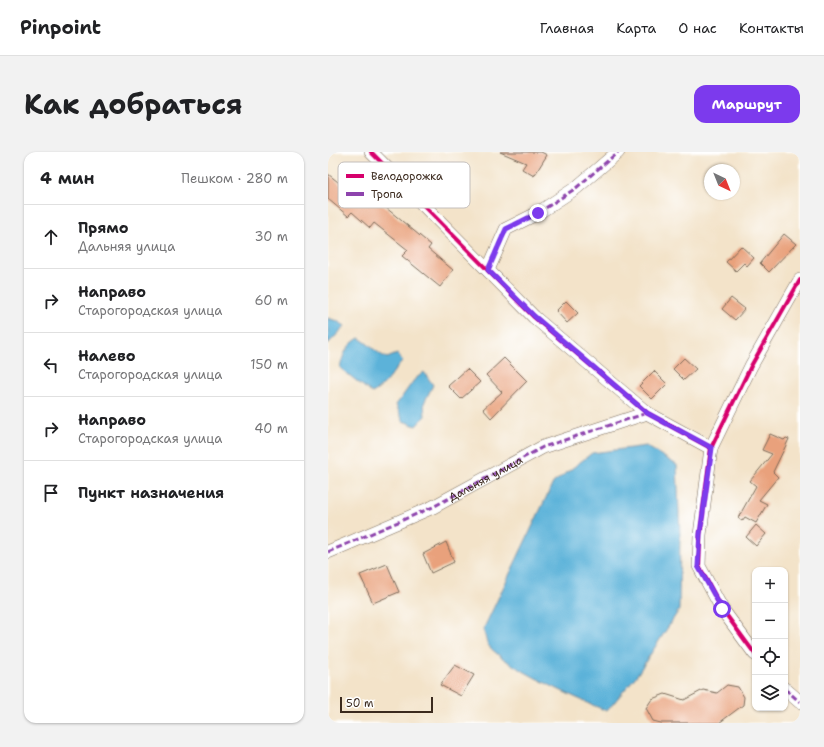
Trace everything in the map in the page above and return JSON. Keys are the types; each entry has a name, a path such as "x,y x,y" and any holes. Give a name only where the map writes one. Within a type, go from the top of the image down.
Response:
{"street":[{"path":"371,152 381,162"},
{"path":"488,270 506,229 538,213 576,188 618,152"},
{"path":"427,208 534,316 647,413 712,448"},
{"path":"752,650 722,609 698,566 700,534 712,448 751,366 800,280"},
{"name":"Дальняя улица","path":"328,552 433,508 543,447 647,413"},
{"path":"788,692 800,702"}],"water":[{"path":"328,318 345,326 328,344"},
{"path":"359,338 387,358 397,354 403,361 385,383 372,393 340,368 346,350"},
{"path":"424,372 433,385 424,403 425,416 416,426 403,421 396,405 414,380"},
{"path":"646,446 677,465 680,535 679,610 637,675 607,711 544,682 510,663 497,654 488,645 483,630 553,483 592,453"}],"building":[{"path":"500,152 541,152 547,155 534,176 522,169 526,163"},
{"path":"328,174 338,182 338,208 328,199"},
{"path":"339,208 386,208 431,245 428,249 453,270 440,287 402,256 408,250 374,223 370,228 352,212 348,216"},
{"path":"784,234 796,244 769,272 760,263"},
{"path":"741,246 754,258 747,266 744,263 736,271 726,262"},
{"path":"731,298 745,309 735,320 722,309"},
{"path":"566,301 578,313 567,323 556,311"},
{"path":"504,358 527,381 491,418 483,409 502,392 486,375"},
{"path":"684,358 696,369 684,380 673,369"},
{"path":"467,369 480,382 461,399 448,386"},
{"path":"654,371 667,384 652,399 639,386"},
{"path":"770,434 784,440 786,438 789,439 773,472 778,477 759,500 767,504 756,523 745,517 742,521 738,518 756,486 750,481 772,454 762,450"},
{"path":"756,525 766,534 756,546 746,537"},
{"path":"446,542 454,562 431,573 423,554"},
{"path":"387,564 399,592 373,603 360,575"},
{"path":"455,665 474,675 461,696 440,685"},
{"path":"727,685 738,687 744,697 743,705 719,723 661,723 653,721 646,708 652,699 665,694 684,700 703,690 717,693"}],"marked path":[{"path":"488,270 506,229 538,213 576,188 618,152"},
{"path":"328,552 433,507 543,447 647,413"},
{"path":"788,692 800,702"}],"cycle path":[{"path":"371,152 381,162"},
{"path":"426,208 534,317 647,413 711,448"},
{"path":"752,650 722,609 699,566 700,535 711,448 751,366 800,280"}],"route":[{"path":"538,213 506,229 488,270 534,316 647,413 712,448 700,534 698,566 722,609"}]}
